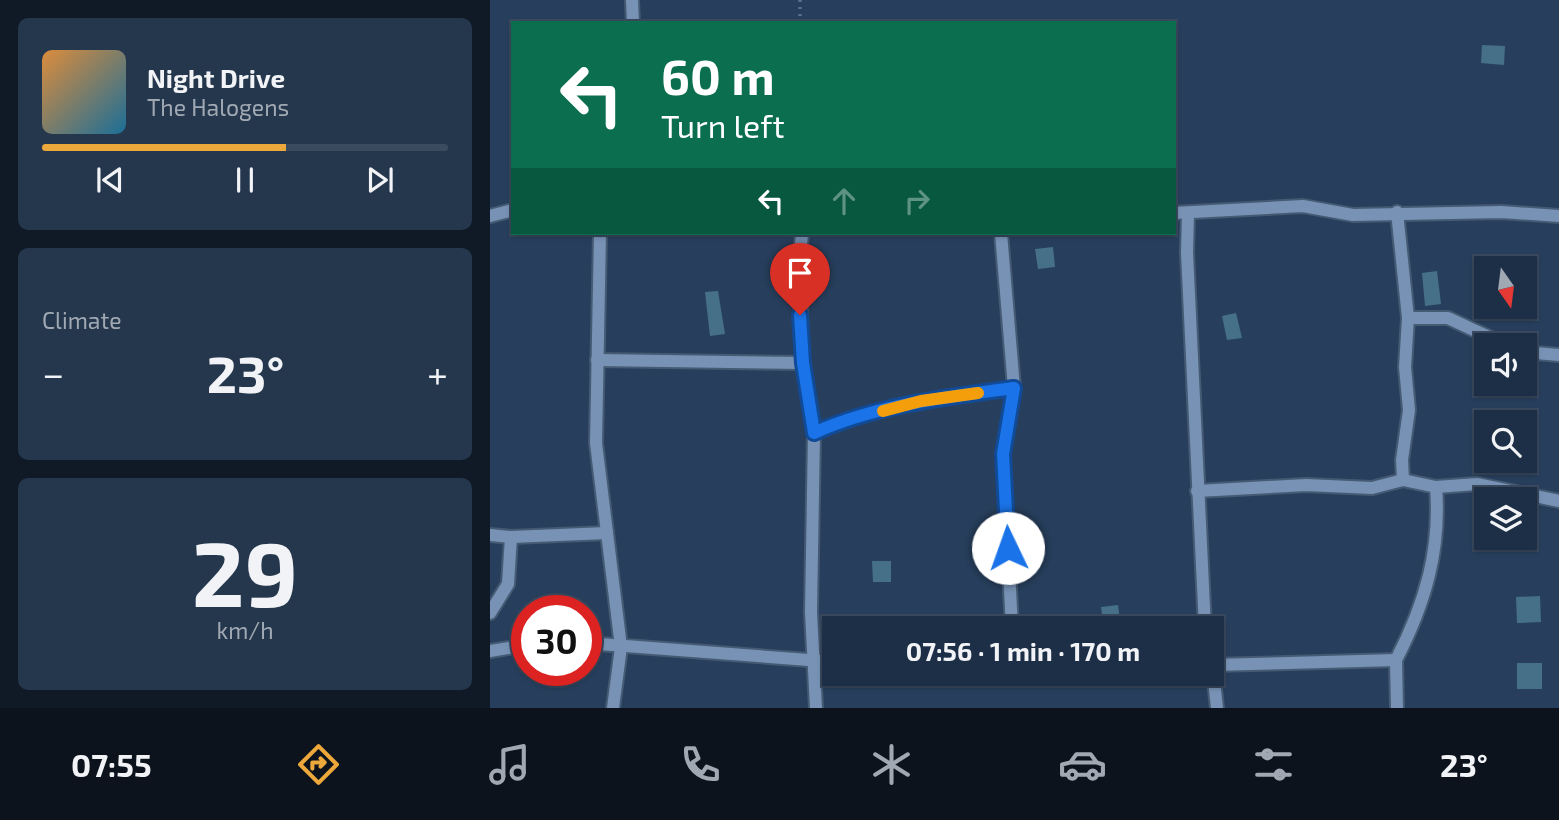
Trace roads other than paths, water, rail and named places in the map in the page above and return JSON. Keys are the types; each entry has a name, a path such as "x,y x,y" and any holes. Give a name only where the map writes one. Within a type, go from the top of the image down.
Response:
{"street":[{"path":"632,0 633,21"},
{"path":"1176,214 1303,206 1353,215 1397,212 1559,216"},
{"path":"490,216 511,211"},
{"path":"1397,212 1408,318 1405,367 1409,410 1402,460 1403,480"},
{"path":"1188,213 1187,253 1204,616"},
{"path":"600,235 596,443 621,647 613,708"},
{"path":"802,235 799,268 803,363 814,433 811,612 816,708"},
{"path":"1001,235 1014,388 1003,454 1011,616"},
{"path":"1408,318 1448,318 1480,333"},
{"path":"1537,353 1559,355"},
{"path":"597,360 803,363"},
{"path":"814,433 833,425 921,401 1014,388"},
{"path":"1198,491 1306,485 1372,488 1403,480 1436,487 1477,484 1559,501"},
{"path":"1397,708 1396,660 1423,601 1434,563 1436,487"},
{"path":"490,535 511,537 607,533"},
{"path":"490,613 508,584 511,537"},
{"path":"602,645 822,662"},
{"path":"490,650 511,647"},
{"path":"1224,665 1396,660"},
{"path":"1215,686 1217,708"}]}
